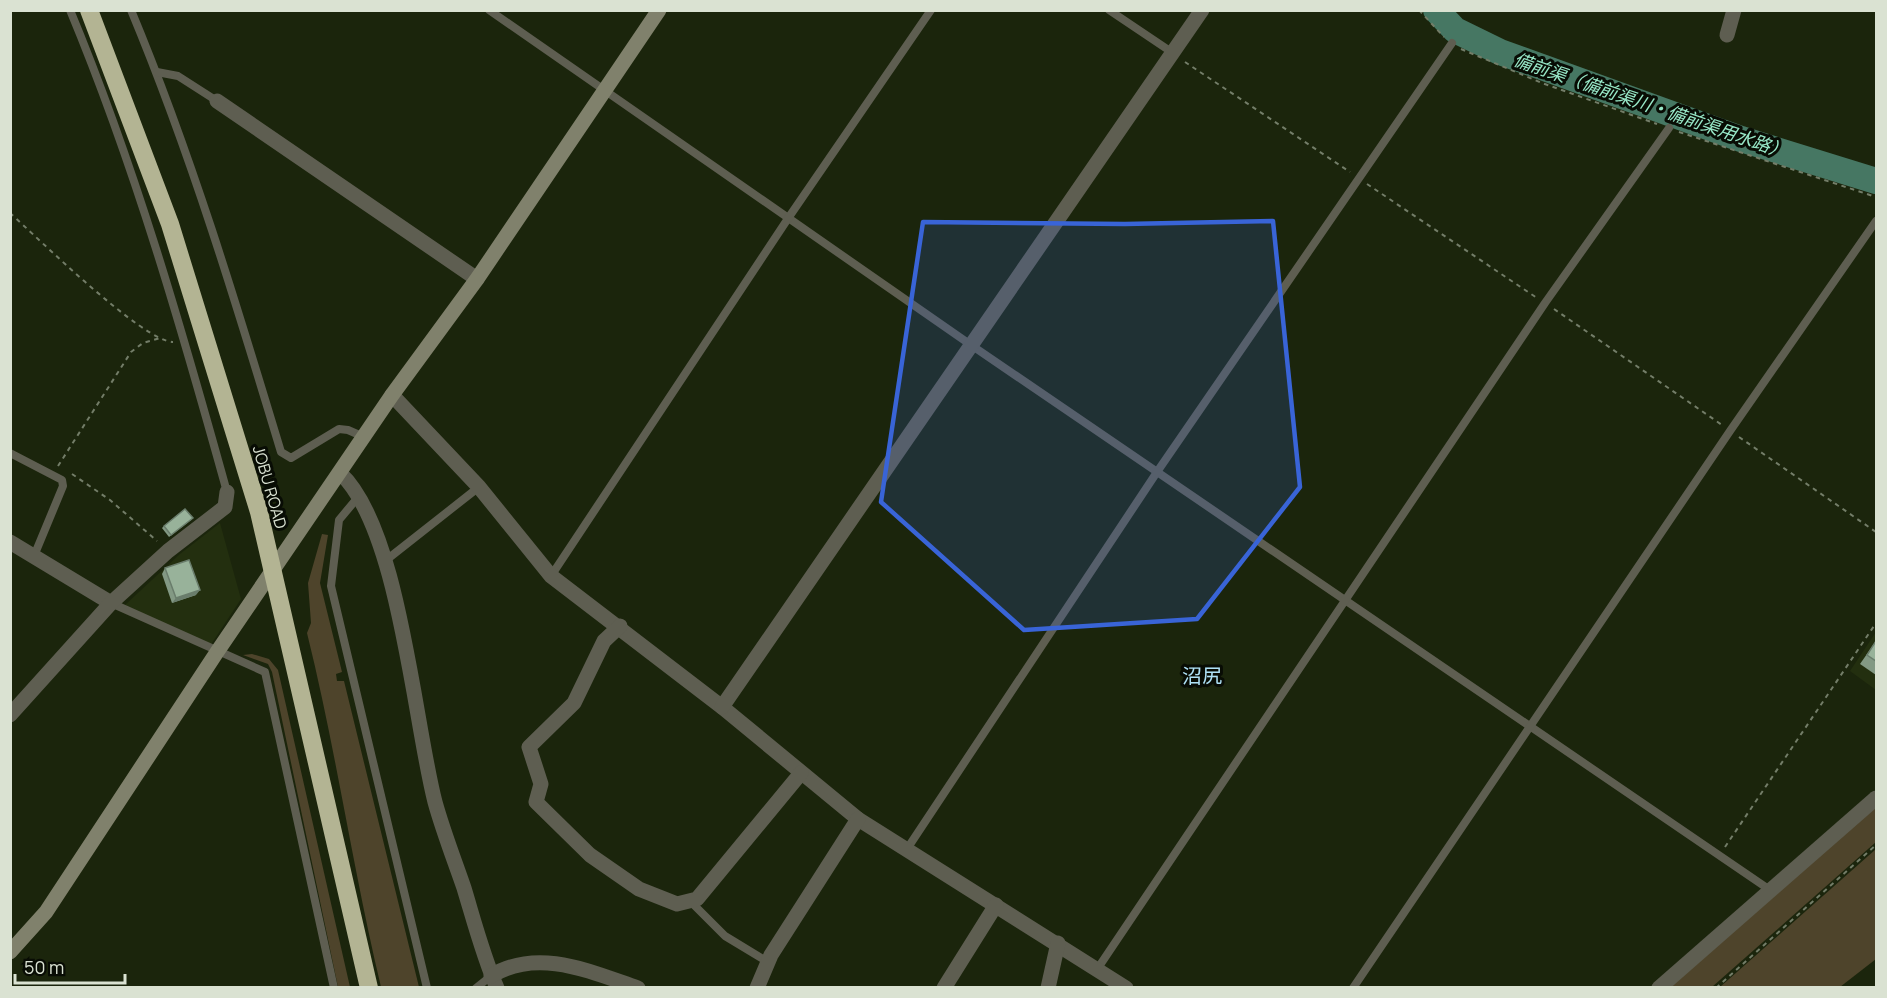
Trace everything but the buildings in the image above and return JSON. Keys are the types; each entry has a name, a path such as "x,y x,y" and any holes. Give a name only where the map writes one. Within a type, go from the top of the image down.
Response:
{"highway":[{"name":"JOBU ROAD","path":"90,10 170,224 259,512 369,987"}],"street":[{"path":"10,952 46,912 217,652 392,395 477,279 659,10"},
{"path":"722,707 1202,10"},
{"path":"1727,35 1734,10"},
{"path":"217,101 477,279"},
{"path":"392,395 479,487 551,576 620,626 858,819 1126,987"},
{"path":"340,473 350,482 359,496 385,561 408,662 435,802 494,982 523,963 562,963 638,987"},
{"path":"10,715 111,603 168,551 225,507 227,492"},
{"path":"10,542 111,603"},
{"path":"620,626 604,641 574,703 529,747 541,784 536,802 590,855 639,889 677,904 697,899 801,773"},
{"path":"1659,987 1876,798"},
{"path":"757,987 768,962 858,819"},
{"path":"944,987 996,905"},
{"path":"1048,987 1058,943"}],"lane":[{"path":"70,10 129,170 185,339 227,492"},
{"path":"130,10 157,72 229,277 281,452 291,458 339,429 348,429 364,437"},
{"path":"489,10 971,345 1770,890"},
{"path":"551,576 789,217 931,10"},
{"path":"1109,10 1173,53"},
{"path":"907,849 1157,472 1452,44"},
{"path":"157,72 178,76 217,101"},
{"path":"1098,968 1545,303 1669,128"},
{"path":"1353,987 1730,431 1876,221"},
{"path":"10,453 62,480 63,486 34,556"},
{"path":"385,561 479,487"},
{"path":"359,496 339,520 331,586 427,987"},
{"path":"111,603 217,652 261,668 265,672 334,987"},
{"path":"690,901 724,936 768,962"},
{"path":"476,987 494,982"}],"path":[{"path":"1419,10 1452,44 1469,54 1542,83 1669,128 1876,197"},
{"path":"1173,53 1545,303 1876,532"},
{"path":"10,213 122,314 171,343 185,339"},
{"path":"52,475 131,352 143,343 160,338"},
{"path":"62,480 70,474 77,475 144,528 168,551"},
{"path":"1719,856 1876,623"},
{"path":"1716,987 1876,845"}],"highlighted area":[{"path":"1273,221 1300,487 1197,619 1024,630 881,502 923,222 1125,224"}],"shaded area":[{"path":"220,523 241,599 210,646 125,605 180,554"},
{"path":"322,534 328,535 320,583 342,672 336,674 337,681 344,681 419,987 381,987 371,943 307,633 311,623 308,583"},
{"path":"1876,632 1876,690 1850,671"},
{"path":"252,654 269,659 278,670 350,987 338,987 272,672 268,664 243,655"},
{"path":"1876,807 1876,842 1712,987 1667,988"},
{"path":"1876,849 1876,959 1840,987 1720,987"}],"waterway":[{"name":"備前渠（備前渠川・備前渠用水路）","path":"1436,10 1455,30 1500,52 1741,139 1876,181"}],"district":[{"name":"沼尻","path":"1202,675"}]}
